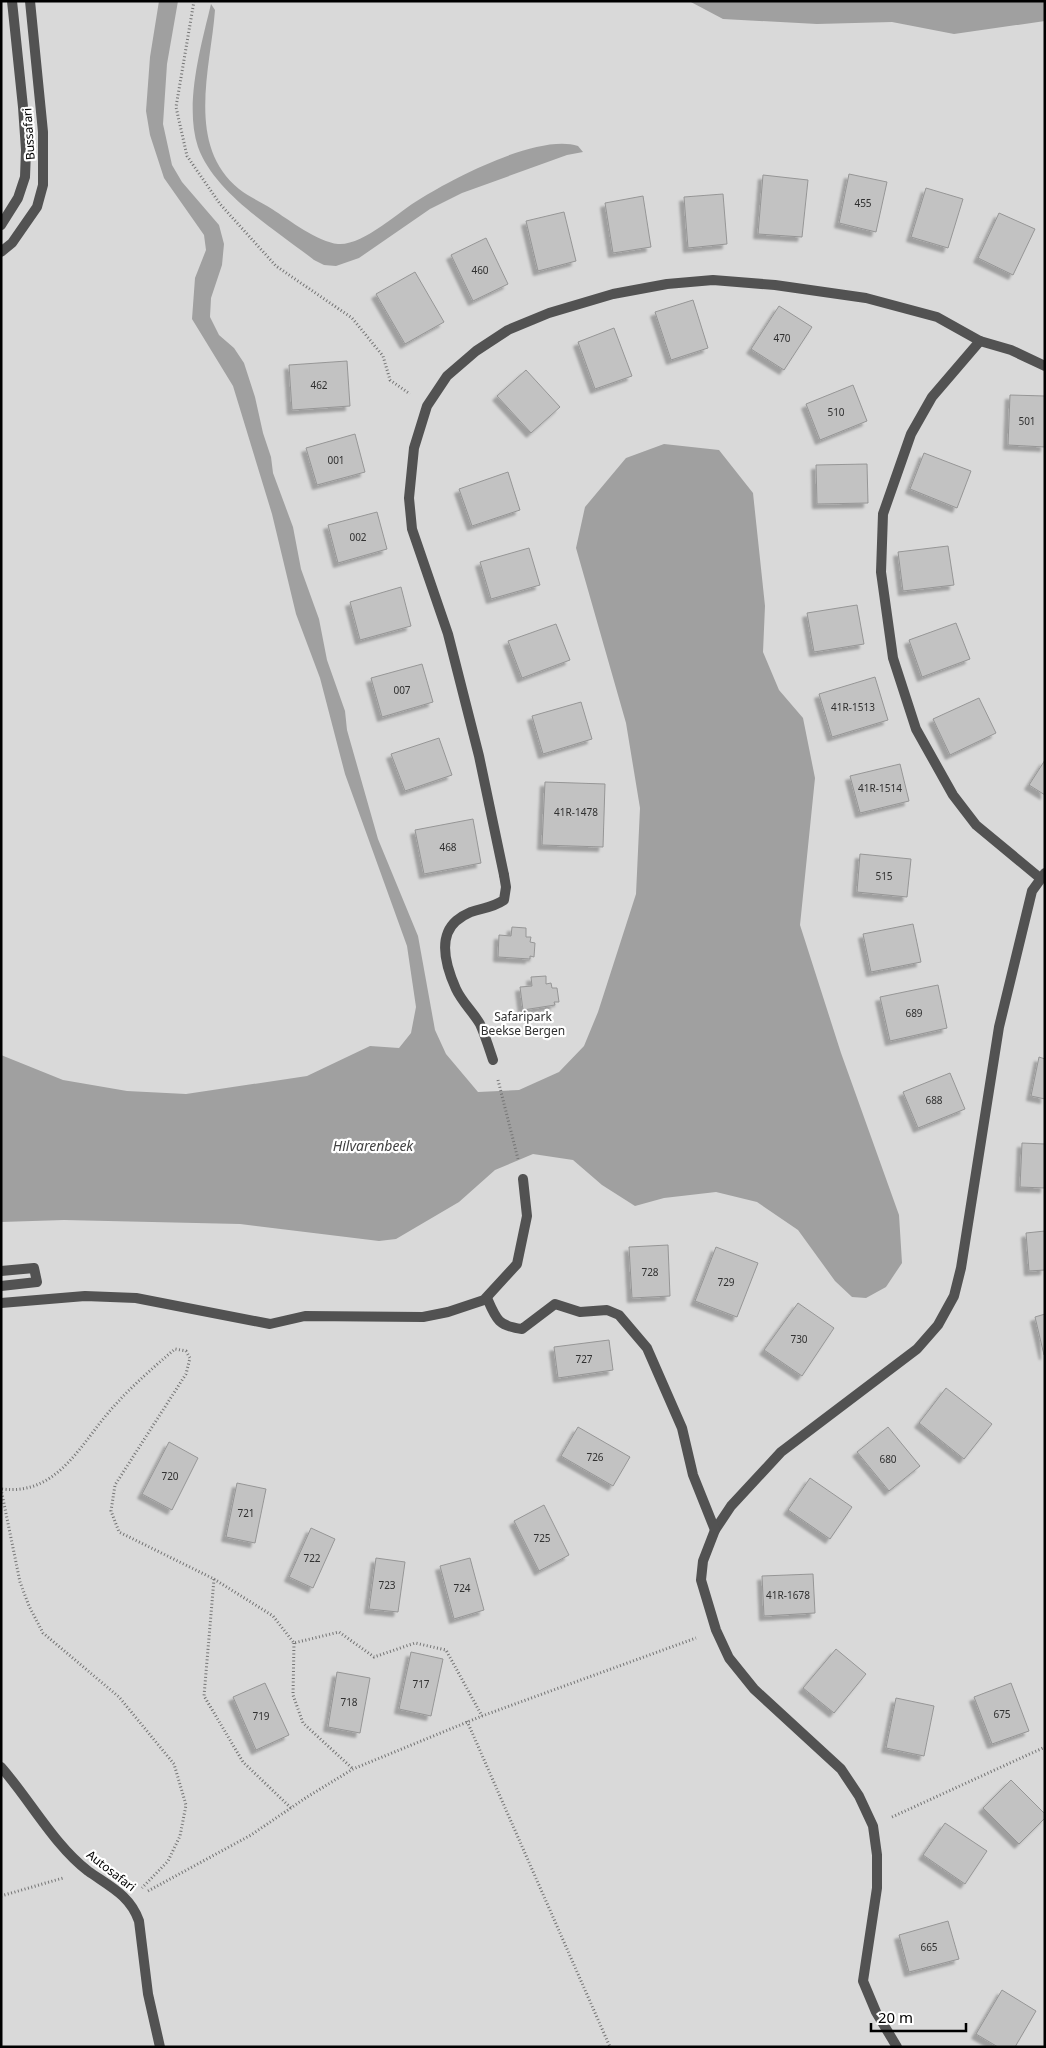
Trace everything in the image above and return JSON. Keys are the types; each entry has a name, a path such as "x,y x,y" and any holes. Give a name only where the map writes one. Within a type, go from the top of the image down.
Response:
{"street":[{"path":"1,225 18,198 25,177 23,107 12,1"},
{"name":"Bussafari","path":"1,252 12,243 36,206 42,184 43,132 30,1"},
{"path":"493,1060 480,1024 456,989 446,959 445,943 447,933 454,923 470,910 493,908 504,900 506,887 479,756 450,643 412,529 410,498 414,448 427,406 447,376 476,351 508,330 549,313 604,297 667,284 713,280 866,298 938,317 980,341 1011,350 1045,366"},
{"path":"897,2047 876,2012 863,1981 877,1888 877,1856 873,1826 859,1796 840,1769 754,1689 729,1658 716,1630 701,1580 703,1561 715,1530 730,1506 781,1452 917,1349 938,1325 954,1296 961,1268 999,1027 1032,891 1042,876 976,825 953,795 916,729 893,658 881,572 883,514 911,434 932,397 980,341"},
{"path":"1,1303 85,1296 136,1298 270,1324 305,1316 422,1317 448,1312 487,1298 517,1264 527,1216 524,1179"},
{"path":"1,1271 34,1268 37,1282 1,1286"},
{"path":"487,1298 493,1314 506,1327 522,1330 555,1304 580,1312 607,1310 619,1315 647,1348 682,1428 693,1475 715,1530"},
{"name":"Autosafari","path":"1,1767 59,1841 87,1870 130,1901 139,1921 148,1994 160,2047"}],"path":[{"path":"194,1 176,106 187,156 220,204 276,266 352,318 383,356 390,380 427,406"},
{"path":"493,1060 524,1179"},
{"path":"130,1901 168,1861 180,1836 186,1805 174,1764 119,1697 43,1633 29,1606 20,1582 2,1489 19,1491 44,1482 72,1461 116,1404 156,1365 176,1349 186,1351 190,1358 186,1374 115,1485 111,1511 120,1532 214,1579 273,1616 294,1643 293,1695 303,1723 353,1769"},
{"path":"214,1579 204,1696 243,1762 290,1808"},
{"path":"130,1901 251,1836 290,1808 353,1769 467,1721 716,1630"},
{"path":"294,1643 339,1632 374,1656 415,1643 446,1650 482,1716"},
{"path":"467,1721 610,2047"},
{"path":"873,1826 1045,1747"},
{"path":"1,1896 87,1870"}],"green space":[{"name":"Safaripark Beekse Bergen","path":"1,1 1045,1 1045,2047 1,2047"}],"water":[{"name":"Hilvarenbeek","path":"159,1 178,1 167,64 163,124 172,165 182,182 219,225 224,244 222,265 211,298 210,317 219,335 234,348 244,363 255,397 263,433 271,457 273,473 293,527 301,569 319,619 327,660 345,711 347,730 378,839 418,936 435,1030 446,1054 478,1092 519,1090 559,1072 584,1046 598,1012 636,894 640,808 626,723 576,548 585,507 626,458 664,444 719,450 753,493 765,606 763,652 779,690 803,718 815,778 800,925 841,1053 899,1215 902,1263 886,1287 866,1298 852,1297 835,1281 798,1230 757,1202 716,1192 664,1198 635,1206 602,1185 573,1160 533,1154 495,1170 459,1202 396,1239 379,1241 240,1224 64,1220 1,1222 1,1055 63,1080 127,1091 186,1094 307,1076 370,1046 399,1048 411,1033 416,1007 407,946 345,774 320,678 296,614 272,514 233,386 192,319 195,278 206,250 204,235 164,178 150,135 146,111 150,57"},
{"path":"689,1 1045,1 1045,21 954,34 892,22 817,24 723,19"},
{"path":"211,4 215,10 205,104 207,128 212,150 222,171 239,189 304,230 322,239 338,244 358,240 380,227 411,204 453,180 520,152 542,146 562,144 578,146 583,152 567,155 462,193 430,209 359,258 336,266 324,265 314,260 248,210 218,180 206,164 198,147 194,131 193,94"}],"building":[{"path":"849,174 887,182 876,232 839,223"},
{"path":"763,175 808,180 802,237 758,234"},
{"path":"926,188 963,199 948,248 911,237"},
{"path":"723,194 727,244 688,248 684,197"},
{"path":"643,196 651,247 613,253 605,203"},
{"path":"564,212 576,261 538,271 526,221"},
{"path":"999,213 1035,229 1013,275 978,258"},
{"path":"486,238 508,284 473,301 451,255"},
{"path":"415,272 444,322 405,344 376,294"},
{"path":"693,300 708,348 671,360 655,312"},
{"path":"779,306 812,327 784,370 751,349"},
{"path":"614,328 632,376 595,389 578,342"},
{"path":"347,361 350,406 292,410 289,365"},
{"path":"526,370 560,407 531,433 497,396"},
{"path":"853,385 867,421 820,440 806,404"},
{"path":"1010,395 1045,396 1045,447 1008,445"},
{"path":"355,434 365,472 317,485 306,448"},
{"path":"924,453 971,471 957,508 910,489"},
{"path":"867,464 868,503 817,504 816,465"},
{"path":"508,472 520,510 472,526 459,489"},
{"path":"377,512 387,549 338,563 328,525"},
{"path":"948,546 954,585 903,591 898,552"},
{"path":"529,548 540,585 491,599 480,562"},
{"path":"401,587 411,626 360,640 350,602"},
{"path":"857,605 864,644 814,652 807,613"},
{"path":"956,623 970,659 922,677 909,640"},
{"path":"556,624 570,660 522,678 508,641"},
{"path":"422,664 433,702 382,717 371,678"},
{"path":"875,677 888,720 832,737 819,694"},
{"path":"979,698 996,733 950,755 933,719"},
{"path":"581,702 592,739 543,754 532,716"},
{"path":"439,738 452,775 405,791 391,754"},
{"path":"1045,760 1045,795 1029,785"},
{"path":"900,764 909,801 860,813 850,776"},
{"path":"545,782 605,784 603,847 542,845"},
{"path":"473,819 481,863 424,874 415,830"},
{"path":"860,854 911,859 907,897 857,892"},
{"path":"913,924 921,962 871,972 863,934"},
{"path":"512,927 526,928 526,937 531,937 530,942 535,943 534,957 530,956 530,959 498,957 499,935 511,936"},
{"path":"546,976 546,984 551,983 552,988 557,988 559,1002 554,1002 555,1005 523,1010 520,987 532,986 531,977"},
{"path":"938,985 947,1028 890,1041 880,997"},
{"path":"1039,1057 1045,1059 1045,1099 1031,1096"},
{"path":"950,1073 965,1109 918,1128 903,1092"},
{"path":"1022,1143 1045,1144 1045,1188 1020,1187"},
{"path":"1045,1231 1045,1270 1029,1271 1026,1233"},
{"path":"668,1245 670,1296 632,1298 629,1247"},
{"path":"716,1247 758,1263 737,1317 695,1301"},
{"path":"798,1303 834,1328 802,1376 764,1350"},
{"path":"1045,1314 1045,1355 1044,1355 1035,1317"},
{"path":"609,1340 613,1370 558,1378 554,1347"},
{"path":"946,1388 992,1424 964,1459 919,1423"},
{"path":"578,1427 630,1457 613,1486 561,1456"},
{"path":"888,1427 920,1466 889,1491 857,1452"},
{"path":"169,1442 198,1458 172,1510 142,1494"},
{"path":"810,1478 852,1507 830,1539 788,1510"},
{"path":"237,1483 266,1489 255,1543 226,1537"},
{"path":"544,1505 569,1555 539,1571 514,1521"},
{"path":"311,1528 335,1539 313,1588 289,1577"},
{"path":"376,1558 405,1562 398,1612 369,1609"},
{"path":"470,1558 484,1610 454,1619 440,1566"},
{"path":"813,1574 815,1613 764,1616 762,1576"},
{"path":"836,1649 866,1674 834,1713 803,1688"},
{"path":"411,1652 443,1659 431,1716 399,1709"},
{"path":"337,1672 370,1678 360,1733 328,1727"},
{"path":"265,1683 289,1735 256,1750 233,1697"},
{"path":"1011,1683 1029,1731 992,1744 974,1697"},
{"path":"896,1698 934,1706 924,1756 886,1748"},
{"path":"1011,1780 1045,1814 1045,1818 1019,1844 983,1808"},
{"path":"945,1823 987,1851 965,1884 923,1855"},
{"path":"948,1921 959,1959 909,1972 899,1935"},
{"path":"1002,1990 1036,2011 1015,2047 998,2047 976,2034"}]}
